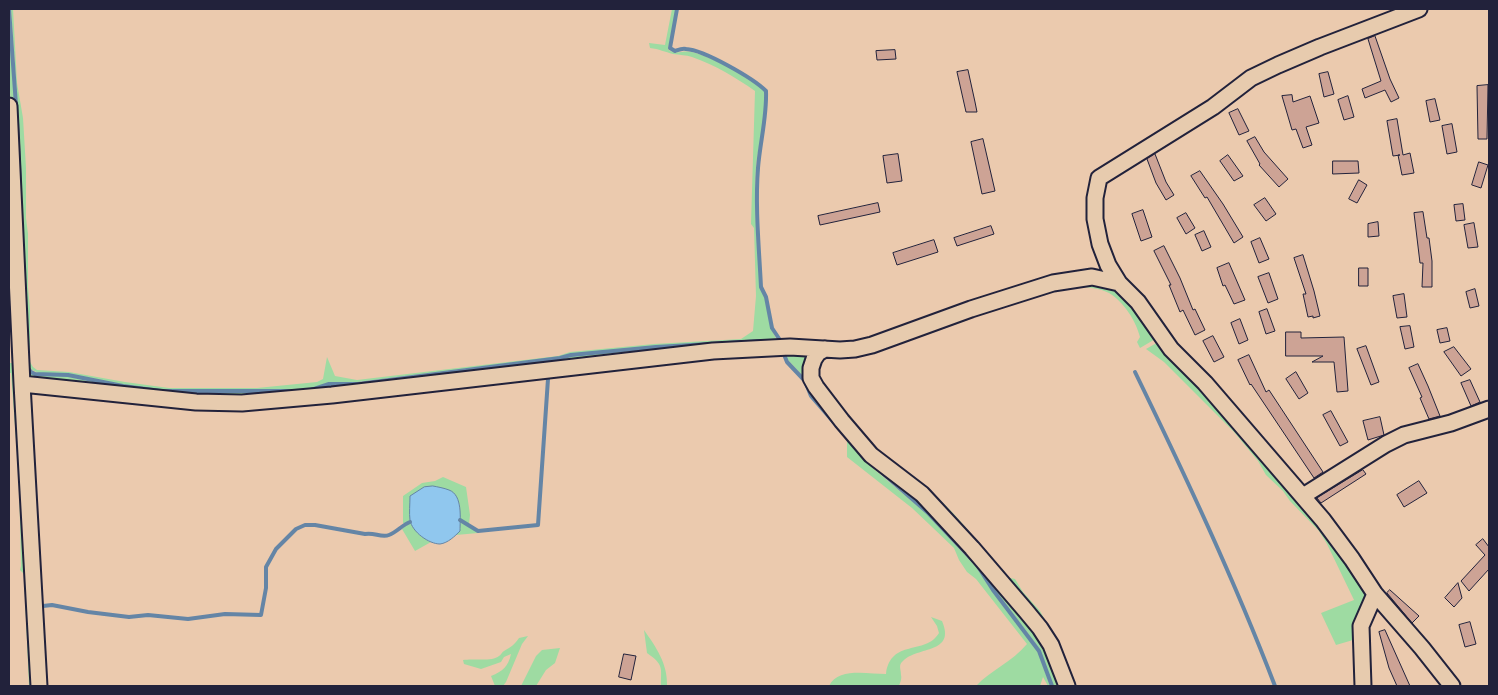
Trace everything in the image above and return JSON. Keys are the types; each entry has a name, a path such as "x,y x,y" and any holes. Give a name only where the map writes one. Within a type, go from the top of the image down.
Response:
{"street":[{"path":"1419,9 1320,46 1251,78 1213,107 1099,178 1095,198 1095,219 1105,258 1119,283 1138,302 1171,349 1206,383 1303,496 1352,559 1375,594 1452,686"},
{"path":"9,106 39,686"},
{"path":"22,384 196,402 242,403 332,396 714,351 790,347 840,350 872,345 1053,282 1092,277 1119,283"},
{"path":"825,349 818,353 811,368 812,378 816,387 842,422 872,455 922,494 1026,611 1051,645 1067,686"},
{"path":"1303,496 1386,444 1404,435 1451,423 1489,409"},
{"path":"1363,686 1361,626 1375,594"}],"green space":[{"path":"11,9 13,9 17,83 23,118 26,168 30,362 37,370 69,372 169,388 257,388 317,382 323,379 327,357 335,376 357,380 558,356 570,352 654,344 741,339 753,331 756,296 754,228 751,224 755,91 725,72 700,60 690,56 650,48 649,43 665,45 672,9 676,9 668,49 670,51 692,52 710,58 751,80 764,91 764,120 756,168 756,228 760,288 765,297 771,329 777,340 723,341 570,354 558,357 358,382 329,383 309,390 160,390 66,374 41,374 32,370 29,365 20,140"},
{"path":"9,14 18,140 26,363 27,369 32,373 68,376 161,392 238,393 310,391 330,385 358,384 572,356 643,349 763,342 840,344 866,342 959,311 965,302 964,308 962,310 870,343 854,347 839,348 786,344 721,347 377,388 243,400 177,397 36,380 27,373 23,363 9,69"},
{"path":"9,170 35,686 29,686 24,574 20,570 19,479 11,373 9,373 9,363 12,363 9,286"},
{"path":"1078,281 1121,290 1157,338 1140,348 1137,342 1140,337 1136,325 1120,301 1099,289 1067,287 997,309 926,335 823,352"},
{"path":"1160,341 1251,440 1359,578 1366,594 1367,604 1361,686 1354,686 1353,640 1336,645 1321,613 1354,600 1327,544 1319,531 1266,475 1258,461 1234,432 1164,362 1146,349"},
{"path":"813,351 810,378 918,495 1036,628 1063,686 1053,686 1039,648 995,590 978,564 928,511 865,457 813,396 805,378 787,359 785,354"},
{"path":"847,441 875,470 927,514 976,567 1038,652 1050,686 1048,686 1043,677 1040,686 976,686 1015,656 1027,644 976,579 967,572 954,548 912,508 847,457"},
{"path":"863,441 930,491 964,526 1006,577 1015,579 1023,592 1040,611 1061,649 1067,668 1076,686 1070,686 1053,644"},
{"path":"443,477 466,487 470,515 469,524 464,523 478,533 456,535 460,531 460,507 456,496 410,497 410,519 412,524 417,532 431,542 415,551 402,529 409,523 403,523 403,496 422,483 435,481"},
{"path":"931,617 942,621 945,632 944,639 933,648 910,656 901,663 899,686 829,686 833,680 846,674 886,674 889,663 894,656 901,651 926,644 939,633"},
{"path":"644,630 657,649 666,670 667,686 661,686 659,664 647,653"},
{"path":"528,636 522,644 503,686 495,686 491,676 504,668 511,654 504,657 501,662 481,669 464,664 463,660 496,658 519,638"},
{"path":"560,648 555,663 546,670 536,686 521,686 536,656 542,650"}],"water":[{"path":"433,486 447,489 453,493 457,497 460,508 460,531 449,541 440,544 431,542 417,533 410,520 410,496 424,487"}],"building":[{"path":"1375,36 1390,79 1399,98 1391,102 1385,90 1365,98 1362,89 1381,81 1368,39"},
{"path":"895,50 896,59 877,60 876,51"},
{"path":"968,70 977,112 966,112 957,72"},
{"path":"1328,72 1334,94 1324,97 1319,74"},
{"path":"1488,85 1487,139 1478,139 1477,86"},
{"path":"1292,95 1293,102 1310,96 1319,123 1306,127 1312,145 1303,148 1296,129 1292,130 1282,96"},
{"path":"1348,96 1354,117 1344,120 1338,100"},
{"path":"1435,99 1440,120 1430,122 1426,101"},
{"path":"1238,109 1249,131 1239,135 1229,113"},
{"path":"1397,119 1403,155 1410,153 1414,173 1402,175 1398,155 1393,156 1387,121"},
{"path":"1452,124 1457,152 1447,154 1442,126"},
{"path":"1255,137 1264,152 1288,179 1279,187 1259,165 1247,141"},
{"path":"983,139 995,191 982,194 971,142"},
{"path":"898,154 902,181 887,183 883,156"},
{"path":"1155,154 1166,182 1174,195 1166,200 1156,183 1147,159"},
{"path":"1228,155 1243,176 1234,181 1220,161"},
{"path":"1333,161 1358,161 1359,173 1333,174"},
{"path":"1479,162 1488,165 1481,188 1472,185"},
{"path":"1200,171 1243,237 1234,243 1207,197 1205,198 1191,176"},
{"path":"1359,180 1367,185 1357,203 1349,199"},
{"path":"1265,198 1276,214 1266,221 1254,205"},
{"path":"878,203 880,212 820,225 818,216"},
{"path":"1463,204 1465,220 1456,221 1454,205"},
{"path":"1143,210 1152,237 1141,241 1132,214"},
{"path":"1423,212 1432,261 1432,287 1422,287 1423,263 1420,263 1414,213"},
{"path":"1186,213 1195,228 1186,234 1177,218"},
{"path":"1378,222 1379,236 1368,237 1368,224"},
{"path":"1474,223 1478,247 1468,248 1464,225"},
{"path":"991,226 994,234 957,246 954,238"},
{"path":"1204,231 1211,247 1202,251 1195,235"},
{"path":"1260,238 1269,259 1259,263 1251,242"},
{"path":"934,240 938,252 897,265 893,253"},
{"path":"1164,246 1193,310 1195,309 1205,330 1195,335 1183,310 1180,312 1169,285 1171,285 1154,251"},
{"path":"1303,255 1320,316 1313,318 1313,316 1308,317 1303,294 1306,294 1294,258"},
{"path":"1229,263 1245,300 1234,304 1225,285 1223,286 1217,268"},
{"path":"1359,268 1368,268 1368,286 1359,286"},
{"path":"1269,273 1278,299 1268,303 1258,277"},
{"path":"1475,289 1479,306 1470,308 1466,292"},
{"path":"1404,294 1407,317 1397,318 1393,296"},
{"path":"1267,309 1275,331 1266,334 1259,312"},
{"path":"1240,319 1248,340 1239,344 1231,323"},
{"path":"1410,326 1414,347 1405,349 1400,327"},
{"path":"1447,328 1450,341 1440,343 1437,330"},
{"path":"1286,332 1301,332 1301,338 1344,337 1348,391 1337,392 1334,362 1312,362 1323,356 1286,356"},
{"path":"1213,336 1224,357 1214,362 1203,341"},
{"path":"1366,346 1379,382 1371,385 1357,349"},
{"path":"1454,347 1471,369 1461,376 1444,352"},
{"path":"1249,355 1266,392 1269,390 1323,472 1314,478 1250,385 1238,360"},
{"path":"1418,364 1440,416 1429,419 1420,398 1422,397 1409,368"},
{"path":"1296,372 1308,393 1299,399 1286,379"},
{"path":"1470,380 1480,402 1471,406 1461,383"},
{"path":"1331,411 1348,442 1340,446 1323,415"},
{"path":"1380,417 1384,435 1368,440 1363,421"},
{"path":"1363,470 1366,474 1321,503 1317,498"},
{"path":"1419,481 1427,493 1404,507 1397,495"},
{"path":"1483,539 1489,547 1489,569 1469,591 1461,581 1485,555 1476,545"},
{"path":"1458,583 1462,598 1454,607 1445,598"},
{"path":"1390,590 1419,616 1412,623 1387,593"},
{"path":"1470,622 1476,644 1465,647 1459,625"},
{"path":"1385,630 1410,686 1397,686 1389,668 1379,632"},
{"path":"624,654 636,656 631,680 619,677"}],"waterway":[{"path":"9,9 16,105"},
{"path":"677,9 670,48 675,51 683,49 694,51 716,59 751,79 766,91 757,183 758,242 761,287 766,297 772,328 780,340"},
{"path":"17,122 20,185"},
{"path":"311,390 329,384 358,384 571,355 656,347 762,341"},
{"path":"783,352 787,362 805,381 811,396 836,425"},
{"path":"27,367 35,374 68,375 123,386 161,391 301,391"},
{"path":"1135,372 1243,606 1275,686"},
{"path":"460,520 478,531 538,525 548,379"},
{"path":"880,471 927,512 977,565 993,590 1039,651 1052,686"},
{"path":"43,606 52,605 129,617 148,615 188,619 225,614 261,615 266,588 266,567 276,549 296,529 305,525 315,525 386,536 410,522"}]}
